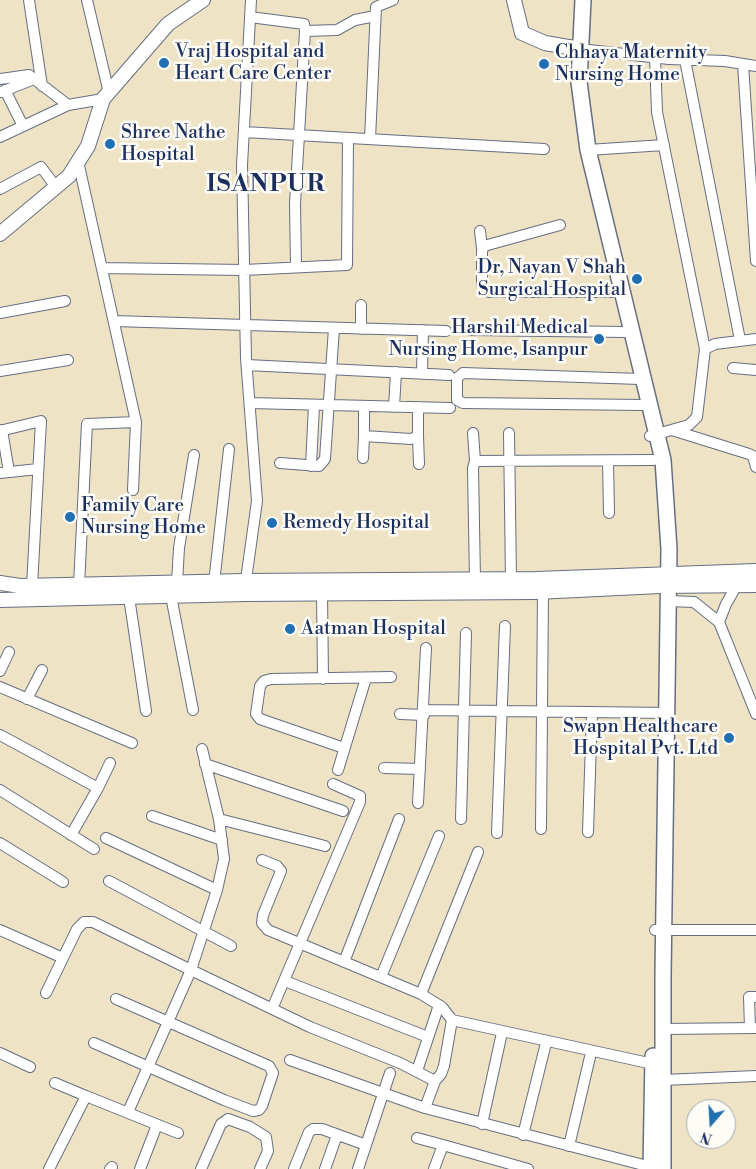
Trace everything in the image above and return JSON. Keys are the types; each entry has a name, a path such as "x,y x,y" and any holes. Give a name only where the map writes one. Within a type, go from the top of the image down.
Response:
{"main road":[{"path":"578,0 579,82 588,150 653,435 665,580 669,601 664,713"},
{"path":"583,0 574,82 583,151 626,332 640,379 644,405 663,460 665,580 664,713 660,930 653,1064 656,1168"},
{"path":"656,1168 663,1080 660,930"}],"street":[{"path":"29,0 38,82"},
{"path":"87,0 106,96"},
{"path":"0,234 69,176 88,146 106,96 168,24 203,0"},
{"path":"244,588 257,501 247,365 242,165 251,0"},
{"path":"370,139 376,7 393,0"},
{"path":"514,0 522,33 545,44 655,58 756,66"},
{"path":"305,31 337,30 355,20 376,16"},
{"path":"250,17 304,24 295,204 296,266"},
{"path":"653,435 688,425 697,416 705,349 657,112 655,58"},
{"path":"685,60 740,340"},
{"path":"743,64 756,261"},
{"path":"0,80 29,75 68,105"},
{"path":"23,126 3,91 38,82"},
{"path":"0,137 68,105 106,96"},
{"path":"244,132 544,148"},
{"path":"102,268 244,270 347,265 348,138"},
{"path":"588,150 664,145"},
{"path":"78,161 136,422 133,490"},
{"path":"0,189 41,167 56,187"},
{"path":"482,248 560,225"},
{"path":"480,231 482,284 489,292 617,292"},
{"path":"0,313 65,301"},
{"path":"360,305 361,329"},
{"path":"114,321 446,331"},
{"path":"280,463 319,466 325,460 334,328"},
{"path":"422,373 424,330"},
{"path":"471,330 626,332"},
{"path":"705,349 715,344 756,338"},
{"path":"0,371 68,360"},
{"path":"247,365 449,375"},
{"path":"733,368 756,370"},
{"path":"394,407 396,372"},
{"path":"640,379 463,373 457,378 457,400 463,403 644,405"},
{"path":"250,403 450,408"},
{"path":"311,466 314,405"},
{"path":"363,458 364,406"},
{"path":"418,407 419,464"},
{"path":"32,586 41,421 1,430 4,472 38,469"},
{"path":"79,585 87,424 136,422"},
{"path":"672,430 749,454 753,456 756,467"},
{"path":"473,433 475,461 473,468 475,580"},
{"path":"510,433 511,580"},
{"path":"364,436 411,439 418,436"},
{"path":"214,583 229,449"},
{"path":"177,583 179,548 194,455"},
{"path":"475,461 654,460"},
{"path":"608,461 609,513"},
{"path":"0,583 32,586 214,583 244,588 322,593 544,592 756,571"},
{"path":"0,600 171,596 244,588 475,580 665,580 756,585"},
{"path":"719,622 726,604 737,585"},
{"path":"540,829 544,592"},
{"path":"322,593 323,678"},
{"path":"171,596 193,710"},
{"path":"129,597 146,711"},
{"path":"669,601 694,602 719,622 756,714"},
{"path":"497,833 505,626"},
{"path":"461,819 466,633"},
{"path":"418,803 426,648"},
{"path":"0,671 9,652"},
{"path":"28,699 42,670"},
{"path":"344,748 260,718 256,714 260,686 264,681 391,677"},
{"path":"338,770 366,678"},
{"path":"0,687 132,743"},
{"path":"400,714 465,710 664,713"},
{"path":"588,832 592,712"},
{"path":"0,735 98,788"},
{"path":"128,1112 191,970 217,890 224,859 218,819 202,749"},
{"path":"71,835 110,763"},
{"path":"205,764 343,811"},
{"path":"384,768 420,769"},
{"path":"272,1009 302,944 360,802 360,796 354,792 333,784"},
{"path":"0,790 94,849"},
{"path":"152,816 222,840"},
{"path":"218,819 325,846"},
{"path":"344,962 399,819"},
{"path":"381,977 439,836"},
{"path":"106,838 217,890"},
{"path":"0,843 63,882"},
{"path":"421,994 478,852"},
{"path":"262,860 277,866 282,871 262,923 268,930 421,994 439,1005 452,1020 653,1064"},
{"path":"109,881 231,946"},
{"path":"46,993 77,928 84,922 93,922 272,1009 435,1081"},
{"path":"0,930 63,958"},
{"path":"660,930 756,930"},
{"path":"285,981 428,1036"},
{"path":"663,1029 753,1028 749,997 756,997"},
{"path":"94,1043 147,1068 253,1111 258,1110 262,1106 272,1068 116,999"},
{"path":"416,1071 439,1005"},
{"path":"425,1108 435,1081 441,1074 444,1066 452,1020"},
{"path":"482,1124 501,1038"},
{"path":"523,1135 545,1047"},
{"path":"0,1053 30,1067"},
{"path":"569,1146 590,1056"},
{"path":"290,1060 425,1108 656,1168"},
{"path":"358,1169 390,1073"},
{"path":"663,1080 756,1076"},
{"path":"55,1083 178,1133"},
{"path":"49,1169 86,1096"},
{"path":"201,1169 221,1124 228,1119 250,1127 266,1137 268,1151 260,1169"},
{"path":"140,1169 157,1125"},
{"path":"294,1169 308,1132 313,1129 322,1129 366,1145"},
{"path":"325,1169 337,1135"},
{"path":"417,1138 528,1169"},
{"path":"434,1169 443,1145"}],"place":[{"name":"Vraj Hospital and Heart Care Center","path":"164,63"},
{"name":"Chhaya Maternity Nursing Home","path":"544,64"},
{"name":"Shree Nathe Hospital","path":"110,144"},
{"name":"Dr, Nayan V Shah Surgical Hospital","path":"637,279"},
{"name":"Harshil Medical Nursing Home, Isanpur","path":"599,339"},
{"name":"Family Care Nursing Home","path":"70,517"},
{"name":"Remedy Hospital","path":"272,523"},
{"name":"Aatman Hospital","path":"290,629"},
{"name":"Swapn Healthcare Hospital Pvt. Ltd","path":"729,738"}],"district":[{"name":"ISANPUR","path":"266,185"}]}
